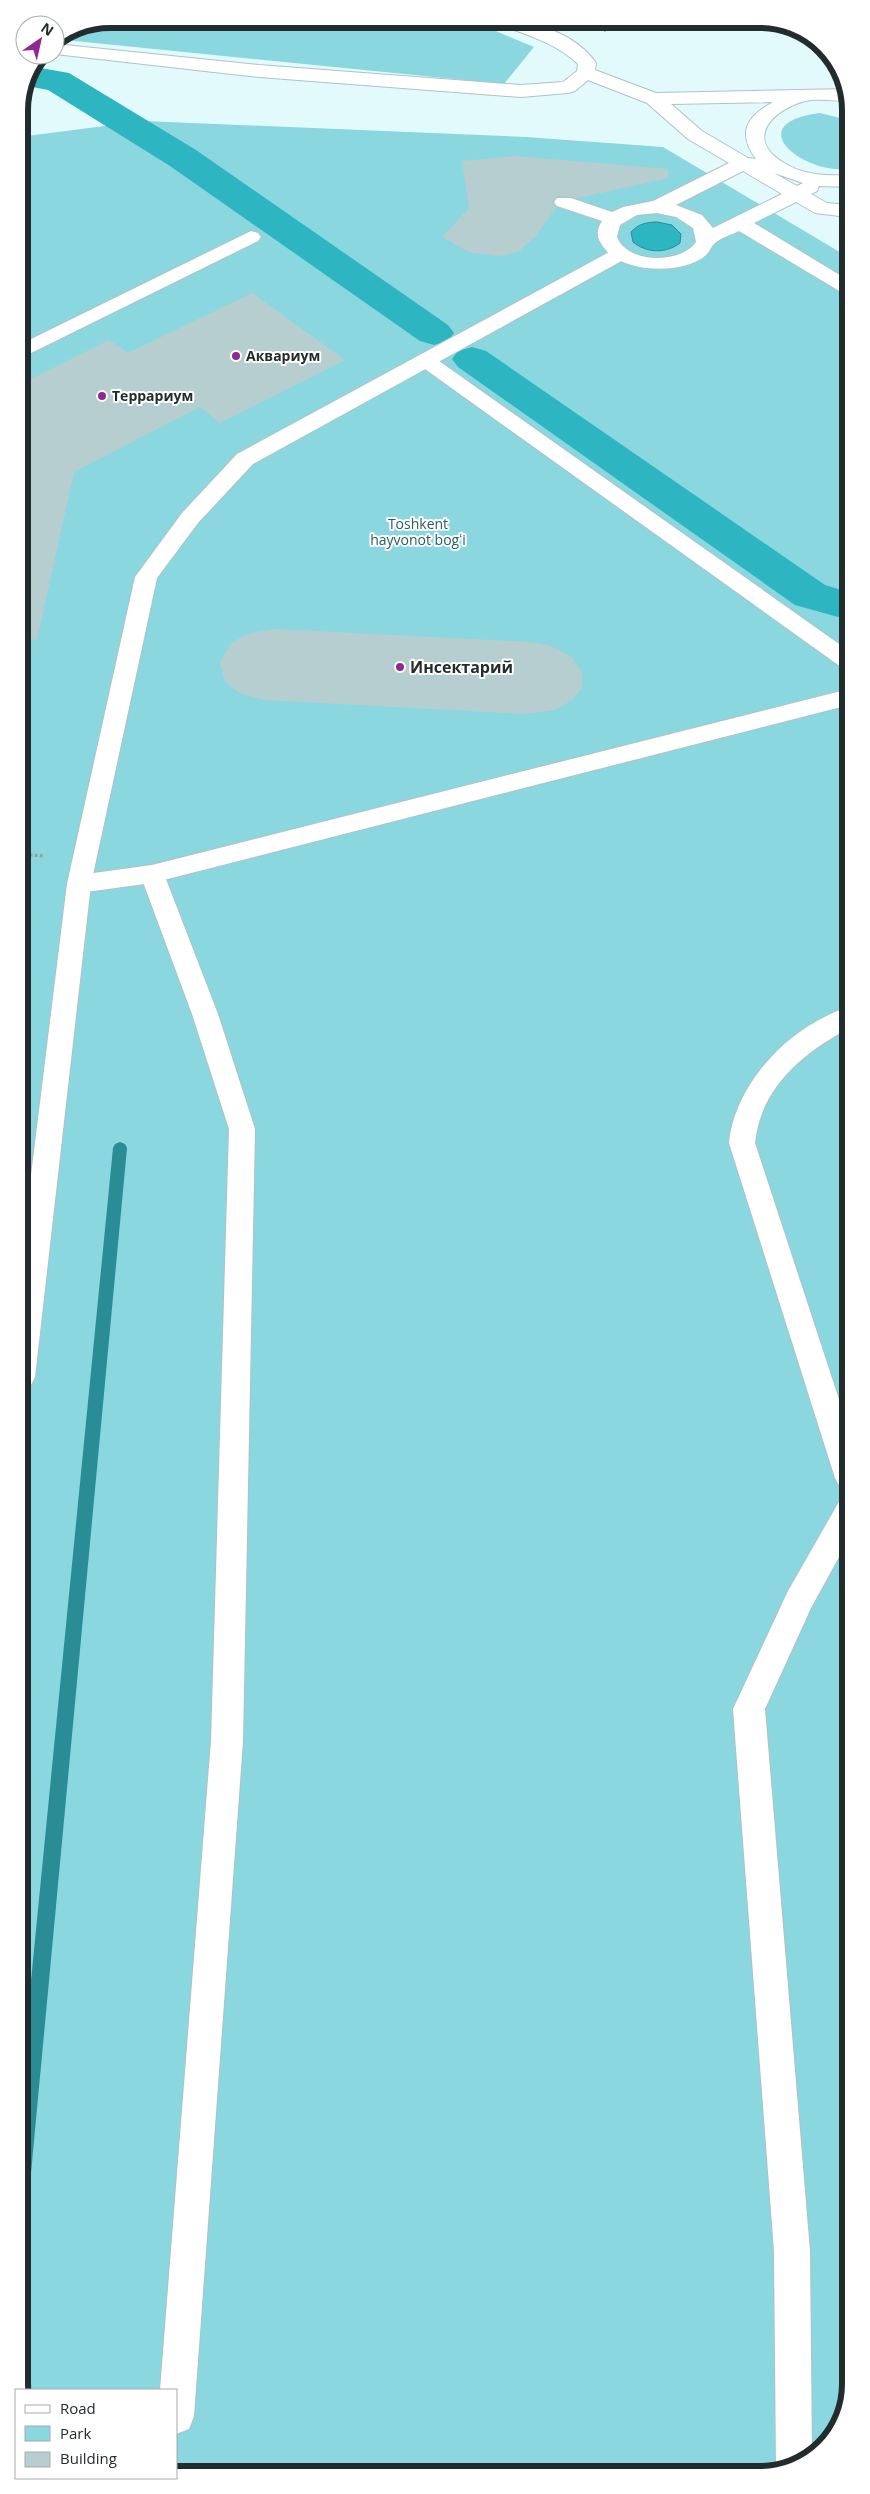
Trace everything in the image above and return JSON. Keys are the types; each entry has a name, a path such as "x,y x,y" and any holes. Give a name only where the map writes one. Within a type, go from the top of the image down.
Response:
{"street":[{"path":"65,50 259,71 521,91 568,87 586,73 587,63 577,52 557,39 526,28"},
{"path":"586,73 654,99 695,135 822,209 842,211"},
{"path":"822,96 798,98 778,105 763,115 755,128 755,142 763,155 778,167 798,176 822,181 842,181"},
{"path":"654,99 842,96"},
{"path":"657,207 743,163 778,167"},
{"path":"706,240 822,181"},
{"path":"564,202 615,219"},
{"path":"657,207 673,209 699,222 705,230 706,240 702,249 693,256 665,264 641,262 620,254 610,246 607,236 608,227 615,219 626,212 657,207"},
{"path":"739,223 842,284"},
{"path":"28,349 251,237"},
{"path":"28,1318 79,884 146,576 190,518 245,459 620,254"},
{"path":"425,360 842,657"},
{"path":"79,884 152,874 842,699"},
{"path":"152,874 205,1014 242,1129 227,1741 178,2390"},
{"path":"842,1021 801,1048 781,1065 760,1089 746,1117 742,1143 842,1453"},
{"path":"794,2459 792,2251 750,1709 799,1600 842,1522"}],"green space":[{"path":"109,28 489,28 534,47 504,84 66,40 93,29"},
{"path":"820,113 842,118 842,169 813,164 797,156 786,147 781,136 784,127 796,118"},
{"name":"Toshkent hayvonot bogʻi","path":"144,121 526,137 663,147 842,253 842,2396 834,2421 819,2443 806,2453 782,2464 772,2466 178,2466 178,2389 28,2389 28,136"}],"shaded area":[{"path":"657,222 672,225 681,234 680,243 669,249 656,251 638,246 633,242 631,232 634,229 643,224"}],"building":[{"path":"515,156 668,169 669,178 578,198 557,196 552,202 556,208 535,237 519,251 508,255 495,256 469,252 442,237 469,208 462,161"},
{"path":"252,293 345,360 220,423 200,407 74,472 37,640 28,639 28,380 109,340 128,353"},
{"name":"Инсектарий","path":"276,629 530,642 551,646 572,657 582,672 582,688 572,700 555,710 526,714 265,700 241,694 225,682 220,662 231,643 250,633"}],"waterway":[{"path":"34,77 57,80 183,158 434,333"},
{"path":"472,359 810,595 842,603"},
{"path":"28,2110 120,1148"}],"place":[{"name":"Аквариум","path":"236,356"},
{"name":"Террариум","path":"102,396"},
{"name":"Инсектарий","path":"400,667"}]}
